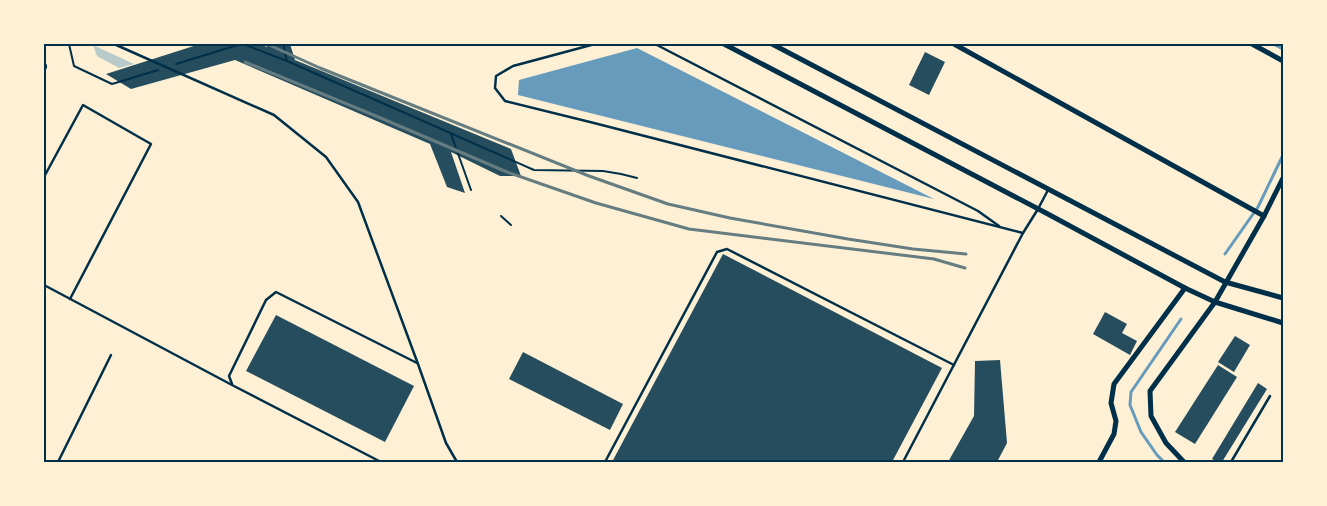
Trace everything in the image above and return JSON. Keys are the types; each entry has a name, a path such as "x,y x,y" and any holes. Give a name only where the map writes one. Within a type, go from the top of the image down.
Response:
{"street":[{"path":"724,44 1185,288 1215,302 1283,323"},
{"path":"772,44 1225,282 1283,298"},
{"path":"954,44 1262,215"},
{"path":"1252,44 1283,62"},
{"path":"1184,462 1166,443 1151,416 1150,391 1215,302 1283,178"},
{"path":"1099,462 1114,434 1116,421 1111,403 1114,384 1185,288"}],"lane":[{"path":"114,44 274,115 326,157 358,202 446,443 457,462"},
{"path":"595,44 513,66 496,76 495,88 505,101 1023,233"},
{"path":"655,44 978,211 1000,227"},
{"path":"44,177 83,105 151,144 70,299"},
{"path":"903,462 1048,189"},
{"path":"605,462 716,252 727,249 954,365"},
{"path":"44,285 381,462"},
{"path":"232,385 229,376 266,300 276,292 418,364"},
{"path":"58,462 111,355"},
{"path":"1230,462 1270,396"}],"path":[{"path":"243,44 287,61 534,170 603,171 637,178"},
{"path":"283,44 287,61"},
{"path":"451,134 471,190"},
{"path":"501,216 511,225"}],"shaded area":[{"path":"93,45 134,64 119,68 97,56"}],"water":[{"path":"637,48 934,199 518,95 519,80"}],"building":[{"path":"200,44 259,44 267,47 266,44 290,44 295,60 511,149 521,176 500,176 451,152 465,193 447,187 430,144 235,60 131,89 106,74"},
{"path":"925,52 945,62 929,95 909,85"},
{"path":"723,254 942,368 892,462 612,462"},
{"path":"1105,312 1127,324 1122,333 1137,341 1130,355 1093,334"},
{"path":"276,315 414,386 385,442 246,371"},
{"path":"1235,336 1250,345 1234,372 1218,362"},
{"path":"523,352 623,404 610,430 509,379"},
{"path":"1000,360 1007,443 997,462 948,462 974,416 975,361"},
{"path":"1218,365 1237,377 1195,444 1175,432"},
{"path":"1258,383 1267,389 1222,462 1212,459"}],"waterway":[{"path":"1273,44 1283,49"},
{"path":"1225,254 1258,207 1283,155"},
{"path":"1164,462 1141,432 1130,405 1131,392 1181,319"}],"railway":[{"path":"267,44 320,68 589,176 668,204 730,218 848,239 913,249 966,254"},
{"path":"245,62 507,172 596,203 689,229 934,259 965,268"}]}
